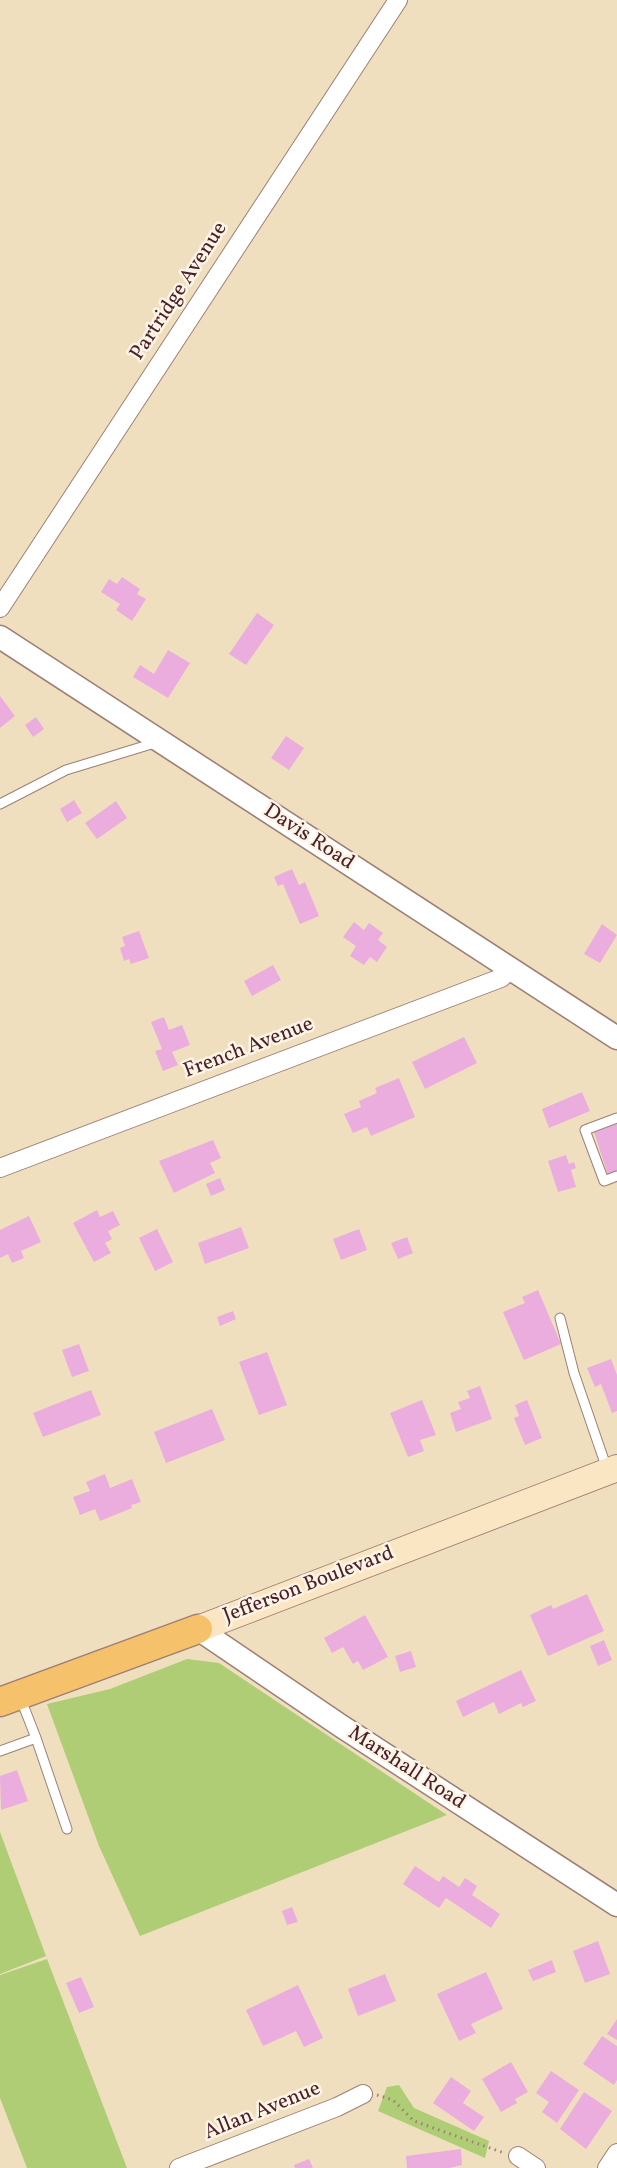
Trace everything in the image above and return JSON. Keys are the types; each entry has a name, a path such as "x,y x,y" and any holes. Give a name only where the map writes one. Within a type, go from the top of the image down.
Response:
{"main road":[{"name":"Jefferson Boulevard","path":"10,1699 612,1470"}],"street":[{"name":"Partridge Avenue","path":"0,608 398,0"},
{"name":"Davis Road","path":"0,637 617,1038"},
{"name":"French Avenue","path":"0,1168 501,978 511,969"},
{"name":"Marshall Road","path":"205,1626 341,1726 617,1905"},
{"name":"Allan Avenue","path":"179,2168 201,2164 363,2094"},
{"path":"607,2168 617,2153"},
{"path":"518,2156 536,2168"}],"lane":[{"path":"0,804 66,770 160,741"},
{"path":"617,1118 585,1130 604,1181 617,1176"},
{"path":"560,1318 574,1373 612,1470"},
{"path":"10,1699 36,1738 67,1829"},
{"path":"0,1751 36,1738"}],"path":[{"path":"363,2094 386,2096 399,2104 414,2121 483,2147 518,2156"}],"green space":[{"path":"187,1659 219,1663 447,1815 140,1936 99,1846 47,1704 110,1689"},
{"path":"0,1832 46,1956 0,1974"},
{"path":"47,1959 127,2168 27,2168 0,2098 0,1975"},
{"path":"399,2085 414,2108 489,2141 485,2158 378,2111 387,2087"}],"building":[{"path":"122,577 140,589 137,594 146,599 132,621 116,610 120,604 101,592 109,579 117,584"},
{"path":"257,613 274,625 246,665 229,654"},
{"path":"168,650 190,663 168,698 133,677 140,665 154,674"},
{"path":"0,696 15,716 0,728"},
{"path":"36,717 44,729 33,737 25,725"},
{"path":"286,736 304,748 289,770 271,758"},
{"path":"74,800 82,813 67,822 60,809"},
{"path":"116,801 127,818 97,839 85,823"},
{"path":"292,869 299,885 305,882 319,916 300,924 283,884 278,886 274,877"},
{"path":"354,922 364,930 369,923 383,933 378,940 387,947 377,962 370,957 364,965 350,956 356,946 343,937"},
{"path":"602,924 617,935 600,963 584,954"},
{"path":"139,931 149,958 131,964 129,959 124,961 120,948 125,946 122,937"},
{"path":"273,965 281,980 252,996 244,981"},
{"path":"164,1017 169,1030 182,1025 190,1045 172,1052 178,1065 163,1071 155,1051 162,1049 151,1022"},
{"path":"464,1037 477,1063 425,1089 412,1062"},
{"path":"399,1078 415,1117 371,1136 367,1127 353,1133 344,1114 361,1107 359,1101 377,1093 375,1088"},
{"path":"582,1092 590,1111 549,1128 542,1109"},
{"path":"617,1123 617,1172 608,1175 594,1132"},
{"path":"213,1140 221,1158 210,1163 215,1173 174,1193 159,1161"},
{"path":"566,1155 569,1164 574,1162 576,1168 571,1170 576,1187 558,1192 548,1161"},
{"path":"220,1178 225,1190 211,1196 206,1184"},
{"path":"97,1210 100,1217 113,1211 120,1225 108,1231 112,1239 105,1243 111,1253 94,1262 73,1223"},
{"path":"29,1216 41,1242 21,1251 24,1258 12,1263 8,1254 0,1258 0,1230"},
{"path":"241,1227 249,1248 205,1264 198,1243"},
{"path":"157,1229 173,1262 155,1271 139,1238"},
{"path":"359,1229 367,1250 341,1260 333,1239"},
{"path":"407,1237 413,1253 398,1259 391,1243"},
{"path":"538,1290 561,1344 524,1360 503,1312 525,1303 522,1297"},
{"path":"233,1311 236,1319 220,1326 217,1317"},
{"path":"79,1344 89,1371 72,1377 62,1350"},
{"path":"267,1352 287,1405 259,1415 239,1362"},
{"path":"611,1359 617,1375 617,1411 612,1413 601,1384 595,1387 587,1368"},
{"path":"480,1386 492,1419 456,1432 450,1413 461,1409 458,1402 470,1398 467,1391"},
{"path":"91,1390 101,1415 43,1437 33,1413"},
{"path":"422,1400 436,1435 420,1440 424,1451 408,1457 390,1413"},
{"path":"527,1400 542,1438 525,1445 514,1418 519,1416 515,1405"},
{"path":"212,1409 225,1440 166,1463 154,1432"},
{"path":"105,1474 110,1488 132,1479 141,1502 100,1521 95,1509 80,1515 73,1497 90,1491 86,1482"},
{"path":"587,1594 604,1631 548,1656 530,1615 551,1605 553,1609"},
{"path":"365,1615 388,1657 363,1670 358,1661 353,1664 343,1647 332,1653 324,1638"},
{"path":"604,1640 612,1660 598,1666 590,1646"},
{"path":"411,1651 416,1667 400,1672 395,1656"},
{"path":"521,1670 536,1701 523,1707 521,1703 499,1714 494,1702 463,1717 456,1701"},
{"path":"17,1770 28,1801 1,1810 0,1776"},
{"path":"415,1866 439,1882 443,1876 459,1887 465,1878 477,1886 472,1895 500,1914 491,1928 446,1898 439,1908 403,1884"},
{"path":"292,1907 298,1922 287,1925 282,1911"},
{"path":"598,1941 610,1974 585,1983 573,1951"},
{"path":"552,1960 556,1972 533,1981 528,1970"},
{"path":"486,1972 503,2009 471,2024 476,2033 459,2041 437,1994"},
{"path":"385,1974 396,2001 358,2016 348,1989"},
{"path":"81,1977 94,2007 79,2013 66,1983"},
{"path":"298,1985 323,2038 304,2047 296,2031 263,2046 246,2010"},
{"path":"617,2019 617,2040 607,2034"},
{"path":"602,2036 617,2046 617,2080 614,2085 583,2064"},
{"path":"511,2062 528,2092 515,2099 517,2103 501,2112 482,2079"},
{"path":"551,2071 579,2090 557,2123 542,2112 549,2102 536,2093"},
{"path":"451,2077 471,2091 463,2103 484,2117 474,2131 433,2103"},
{"path":"584,2092 612,2111 586,2149 560,2129"},
{"path":"461,2149 462,2165 449,2168 407,2168 406,2156"},
{"path":"309,2159 313,2168 295,2168 294,2165"}]}
